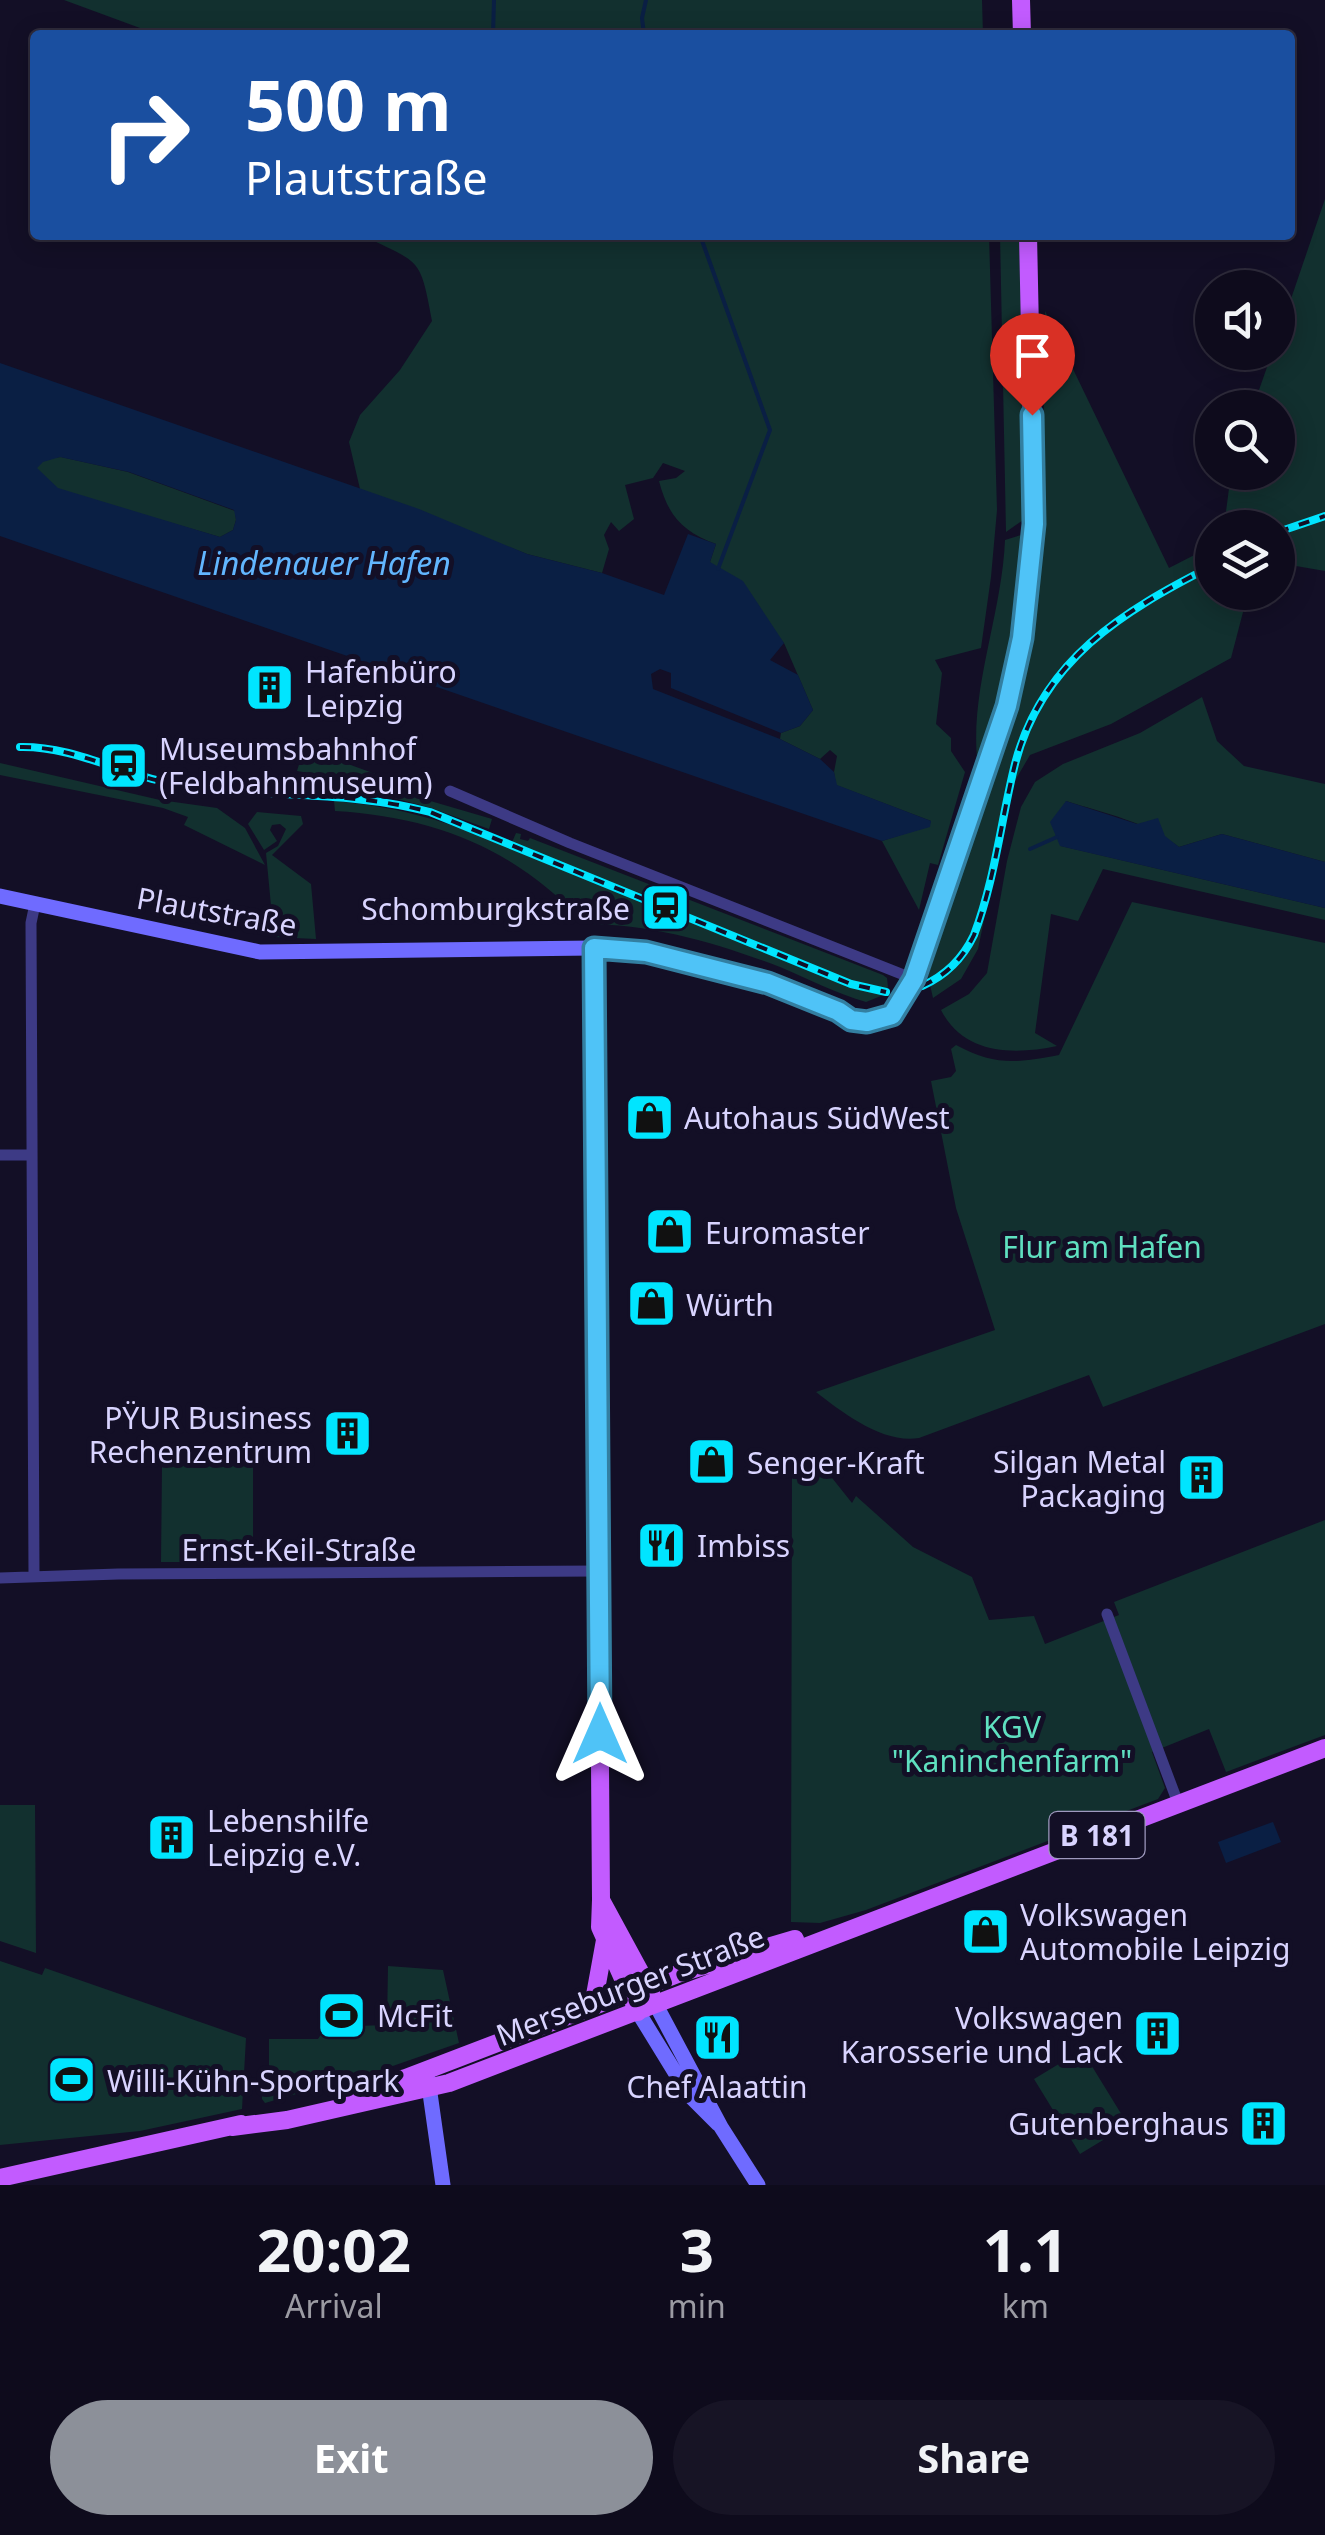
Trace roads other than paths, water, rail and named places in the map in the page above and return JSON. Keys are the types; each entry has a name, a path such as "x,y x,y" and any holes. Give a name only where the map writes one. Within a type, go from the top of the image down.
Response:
{"main road":[{"path":"1022,0 1022,30"},
{"path":"908,989 1007,706 1022,638 1034,524 1028,240"},
{"name":"Plautstraße","path":"0,896 281,954 594,948 637,951 768,983 851,1020 880,1020 892,1015 908,989"},
{"path":"594,948 601,1900 598,1920 629,1992 647,2008 758,2185"},
{"name":"Merseburger Straße","path":"0,2178 232,2127 287,2120 647,2008 1325,1748"},
{"path":"601,1900 647,1985 647,2008"},
{"name":"Merseburger Straße","path":"428,2079 647,1985 723,1960 869,1922"},
{"path":"589,2008 606,1940"},
{"path":"428,2079 443,2185"}],"street":[{"path":"450,791 908,989"},
{"path":"34,1576 31,923 35,904"},
{"path":"0,1155 31,1155"},
{"name":"Ernst-Keil-Straße","path":"0,1578 599,1571"},
{"path":"1107,1614 1178,1804"}],"water":[{"name":"Lindenauer Hafen","path":"0,363 419,509 527,554 602,573 664,595 688,534 716,544 710,562 743,581 784,643 770,660 798,675 813,710 800,726 781,733 671,688 671,673 660,669 651,674 653,689 780,739 820,759 834,772 837,785 931,821 930,827 882,841 0,536","holes":["60,457 129,472 234,510 233,530 220,537 58,488 37,468"]},
{"path":"1066,801 1137,824 1158,818 1165,836 1179,847 1222,834 1325,862 1325,908 1060,846 1050,822"},
{"path":"1273,1822 1281,1842 1226,1863 1218,1842"}],"waterway":[{"path":"493,30 494,0"},
{"path":"643,30 646,0"},
{"path":"702,240 770,430 718,569"},
{"path":"1030,849 1057,837"}],"railway":[{"path":"1295,526 1325,516"},
{"path":"922,986 953,965 974,935 993,871 1015,764 1028,727 1045,696 1090,643 1147,601 1195,575"},
{"path":"20,747 77,755 169,783 366,800 430,812 851,984 886,992"}],"place":[{"name":"Hafenbüro Leipzig","path":"270,688"},
{"name":"Museumsbahnhof (Feldbahnmuseum)","path":"124,765"},
{"name":"Schomburgkstraße","path":"665,908"},
{"name":"Autohaus SüdWest","path":"649,1117"},
{"name":"Euromaster","path":"670,1232"},
{"name":"Würth","path":"651,1304"},
{"name":"PŸUR Business Rechenzentrum","path":"347,1434"},
{"name":"Senger-Kraft","path":"712,1462"},
{"name":"Silgan Metal Packaging","path":"1201,1478"},
{"name":"Imbiss","path":"662,1545"},
{"name":"Lebenshilfe Leipzig e.V.","path":"172,1837"},
{"name":"Volkswagen Automobile Leipzig","path":"985,1931"},
{"name":"McFit","path":"342,2015"},
{"name":"Volkswagen Karosserie und Lack","path":"1158,2034"},
{"name":"Chef Alaattin","path":"717,2037"},
{"name":"Willi-Kühn-Sportpark","path":"72,2080"},
{"name":"Gutenberghaus","path":"1264,2123"}],"park label":[{"name":"Flur am Hafen","path":"1102,1246"},
{"name":"KGV \"Kaninchenfarm\"","path":"1012,1743"}]}
